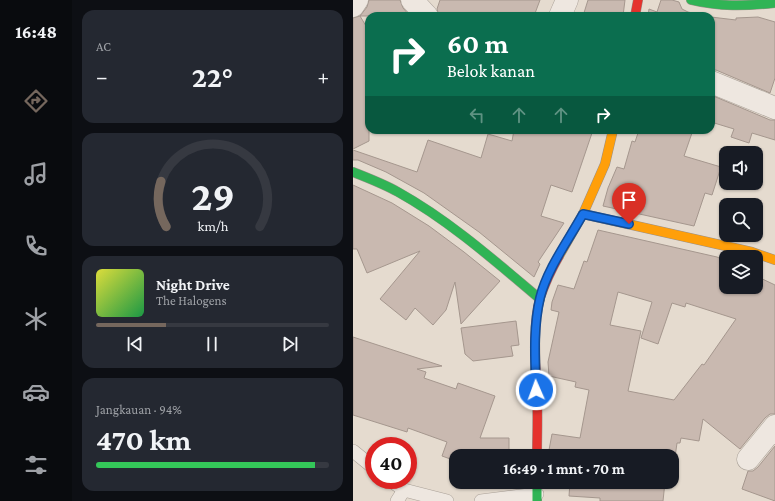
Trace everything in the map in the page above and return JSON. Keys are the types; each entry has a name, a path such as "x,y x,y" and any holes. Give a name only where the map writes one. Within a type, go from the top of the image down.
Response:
{"street":[{"path":"353,6 357,0"},
{"path":"412,0 423,12"},
{"path":"562,12 567,0"},
{"path":"636,12 638,0"},
{"path":"691,0 714,6 727,7 775,2"},
{"path":"715,84 775,108"},
{"path":"537,449 535,351 540,299 548,276 583,214 605,164 612,134"},
{"path":"353,172 399,193 429,212 466,238 540,299"},
{"path":"583,214 753,252 775,260"},
{"path":"748,459 775,426"}],"lane":[{"path":"353,451 365,461"},
{"path":"481,501 537,492"},
{"path":"400,496 447,501"}],"building":[{"path":"369,0 400,0 406,12 365,12 365,16 360,16 367,7"},
{"path":"440,0 540,0 536,12 438,12 437,9"},
{"path":"588,0 625,0 624,12 584,12"},
{"path":"661,0 672,0 679,2 682,9 688,12 657,12"},
{"path":"649,9 657,12 649,12"},
{"path":"360,16 365,24 365,134 369,134 369,141 353,149 353,18"},
{"path":"715,17 736,20 736,18 758,17 775,22 775,78 770,93 716,70"},
{"path":"715,97 770,120 775,120 775,140 752,133 749,143 731,137 734,129 715,123"},
{"path":"488,134 512,141 513,134 592,134 572,192 551,185 541,216 564,223 538,262 540,264 534,277 479,232 424,193 386,172 358,160 353,160 353,150 417,172 428,140 481,158"},
{"path":"638,134 692,134 684,156 719,166 719,173 712,195 705,193 694,226 603,206 608,188 617,167 624,169 632,141 635,142"},
{"path":"353,185 392,203 429,226 500,281 461,324 455,282 446,310 433,325 415,308 406,320 380,299 420,251 367,273 357,249 353,249"},
{"path":"598,230 719,258 719,294 763,294 763,279 775,285 775,414 770,414 765,418 740,449 703,419 699,441 681,438 680,443 677,443 676,449 549,449 552,434 580,438 589,390 575,387 576,382 549,376 548,362 559,312 551,310 558,285 574,289 584,261 587,262","holes":["618,292 652,302 641,338 658,344 672,303 685,307 686,303 736,319 704,365 702,364 674,400 628,391 641,331 610,325"]},
{"path":"516,321 519,345 511,346 513,356 473,361 465,354 461,328"},
{"path":"353,337 442,366 417,369 426,372 424,378 456,389 458,383 495,396 480,438 509,438 509,449 449,449 449,458 442,456 447,442 408,428 407,432 353,415"},
{"path":"775,446 775,501 742,489 748,471 753,471 758,467"},
{"path":"570,489 664,489 663,501 600,501 600,498 569,496"}],"traffic: fast":[{"path":"691,0 712,4 733,5 775,3"},
{"path":"353,172 393,189 417,203 472,242 540,299"},
{"path":"537,489 537,501"}],"traffic: slow":[{"path":"559,256 583,214 605,164 612,134"},
{"path":"583,214 752,252 775,260"}],"traffic: jam":[{"path":"636,12 638,0"},
{"path":"537,449 535,348 536,322 542,292 559,256"}],"route":[{"path":"536,390 535,351 537,320 540,299 548,276 583,214 629,224"}]}
